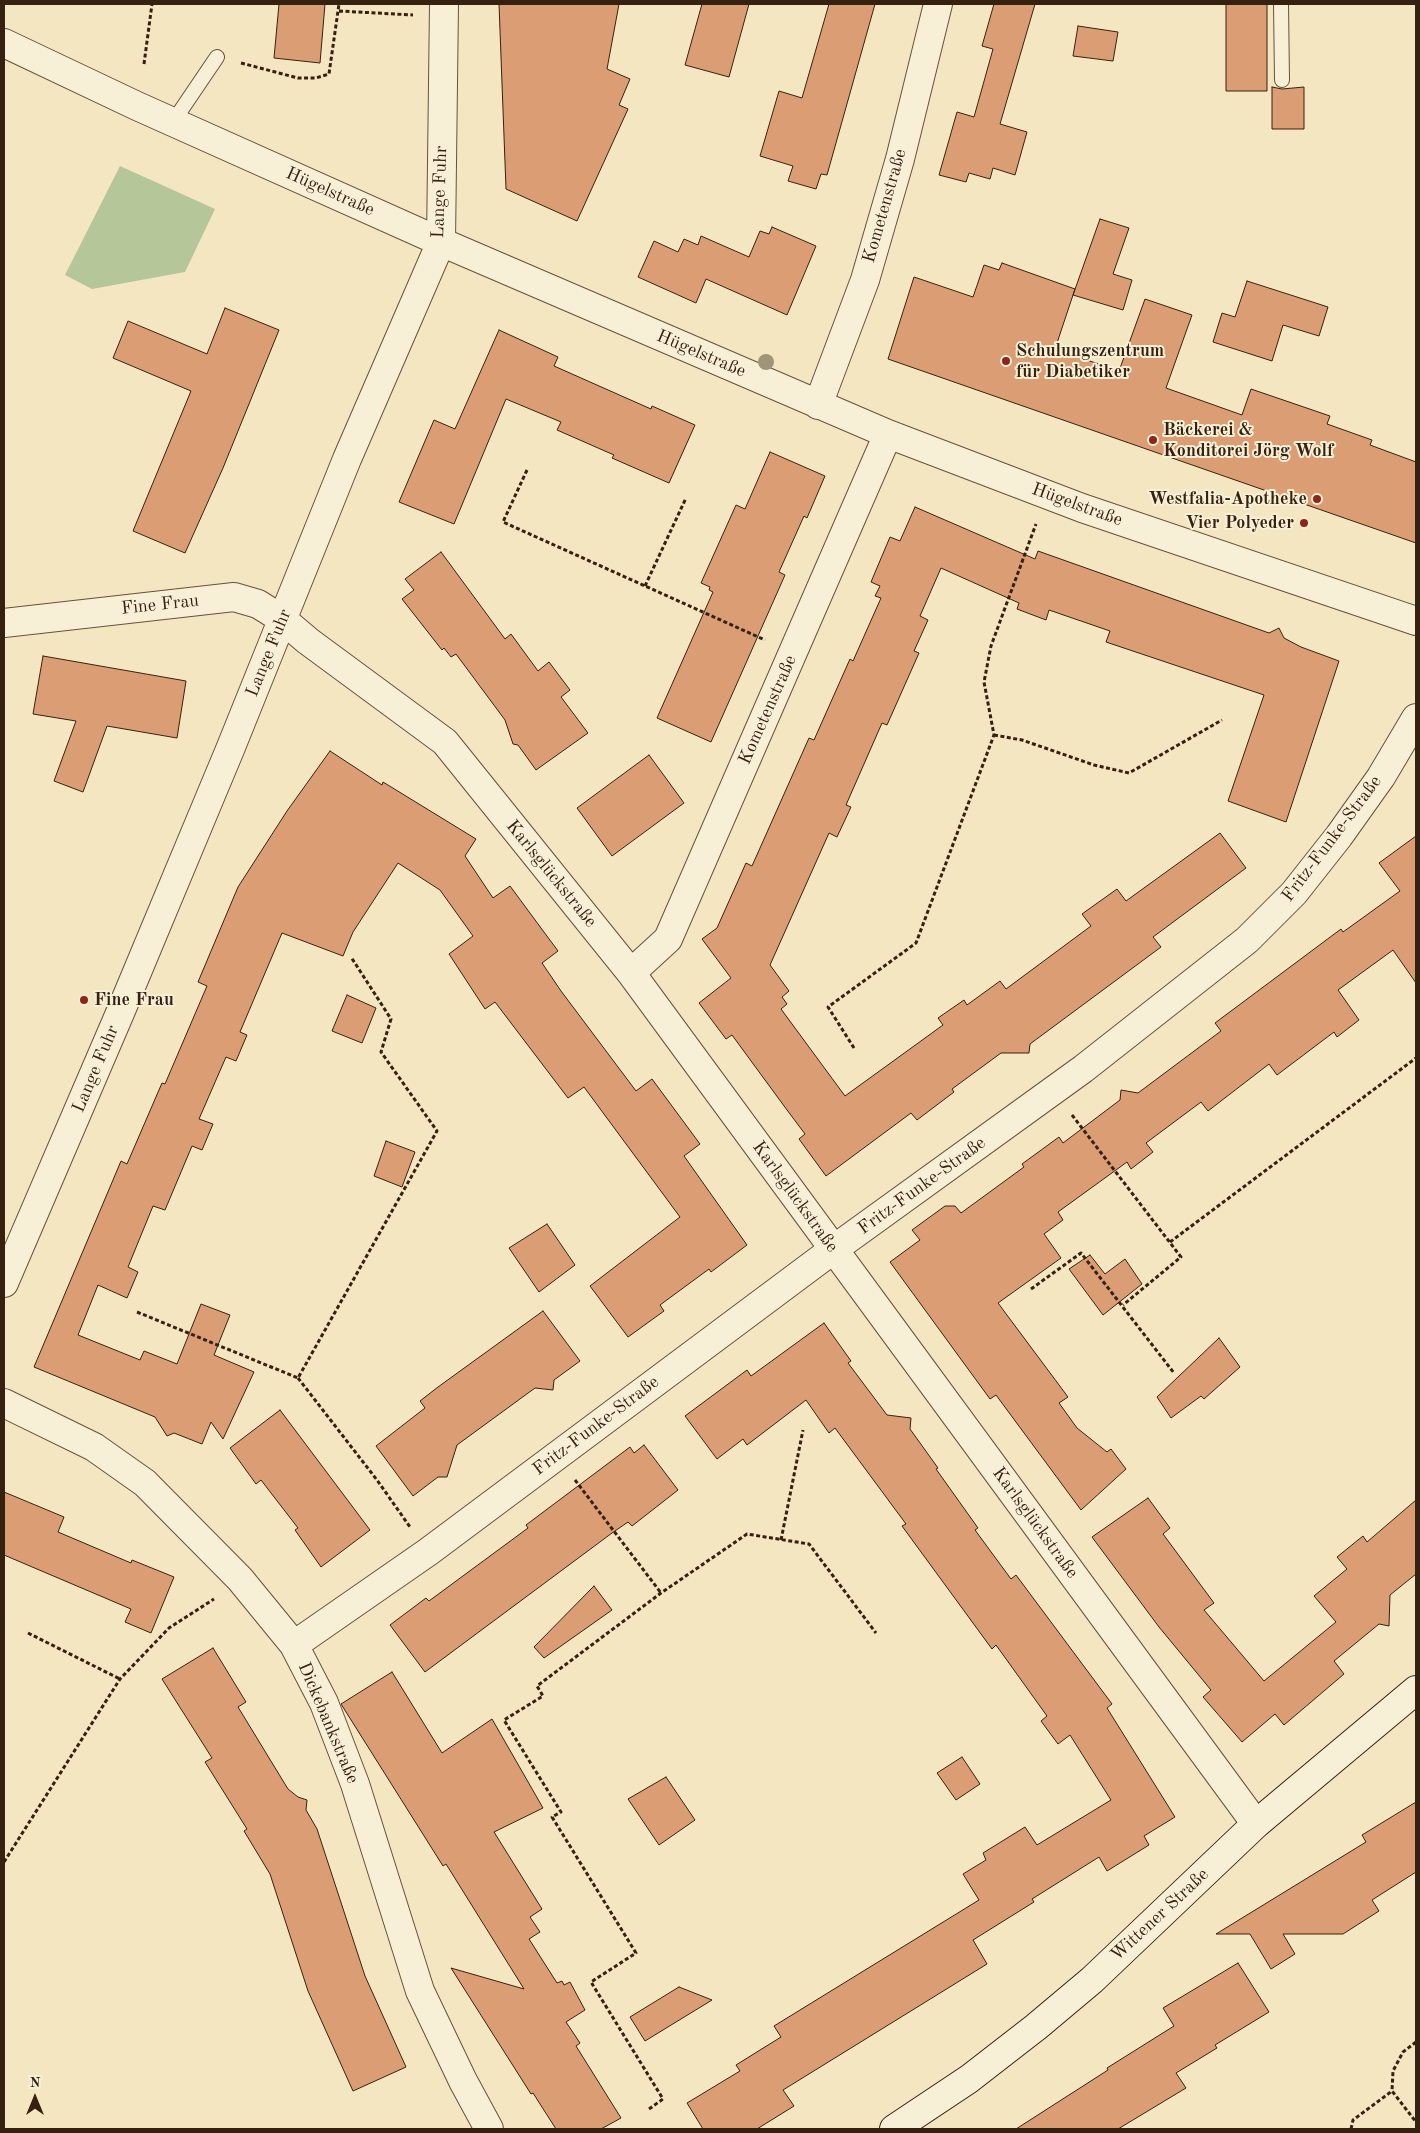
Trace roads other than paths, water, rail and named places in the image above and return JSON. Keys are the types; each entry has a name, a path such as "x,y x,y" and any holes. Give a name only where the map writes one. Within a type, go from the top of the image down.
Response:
{"street":[{"name":"Kometenstraße","path":"818,405 865,280 900,159 938,4"},
{"name":"Lange Fuhr","path":"4,1283 235,738 347,459 441,242 444,10"},
{"name":"Hügelstraße","path":"4,43 173,122 441,242 888,434 1048,494 1416,621"},
{"name":"Kometenstraße","path":"631,972 668,939 888,434"},
{"name":"Fine Frau","path":"4,623 234,597 258,604 282,619"},
{"name":"Karlsglückstraße","path":"282,619 308,642 445,742 631,972 1256,1824"},
{"name":"Fritz-Funke-Straße","path":"294,1645 428,1552 834,1250 1053,1091 1247,940 1294,893 1339,836 1381,777 1416,718"},
{"name":"Dickebankstraße","path":"4,1403 94,1447 145,1483 240,1579 294,1645 324,1703 355,1784 420,1991 463,2082 489,2129"},
{"name":"Wittener Straße","path":"897,2128 968,2079 1036,2027 1092,1980 1256,1824 1416,1690"}],"lane":[{"path":"1281,4 1282,80"},
{"path":"173,122 217,57"}],"place":[{"name":"Schulungszentrum für Diabetiker","path":"1006,361"},
{"name":"Bäckerei & Konditorei Jörg Wolf","path":"1153,440"},
{"name":"Westfalia-Apotheke","path":"1317,499"},
{"name":"Vier Polyeder","path":"1304,523"},
{"name":"Fine Frau","path":"84,1000"}]}
